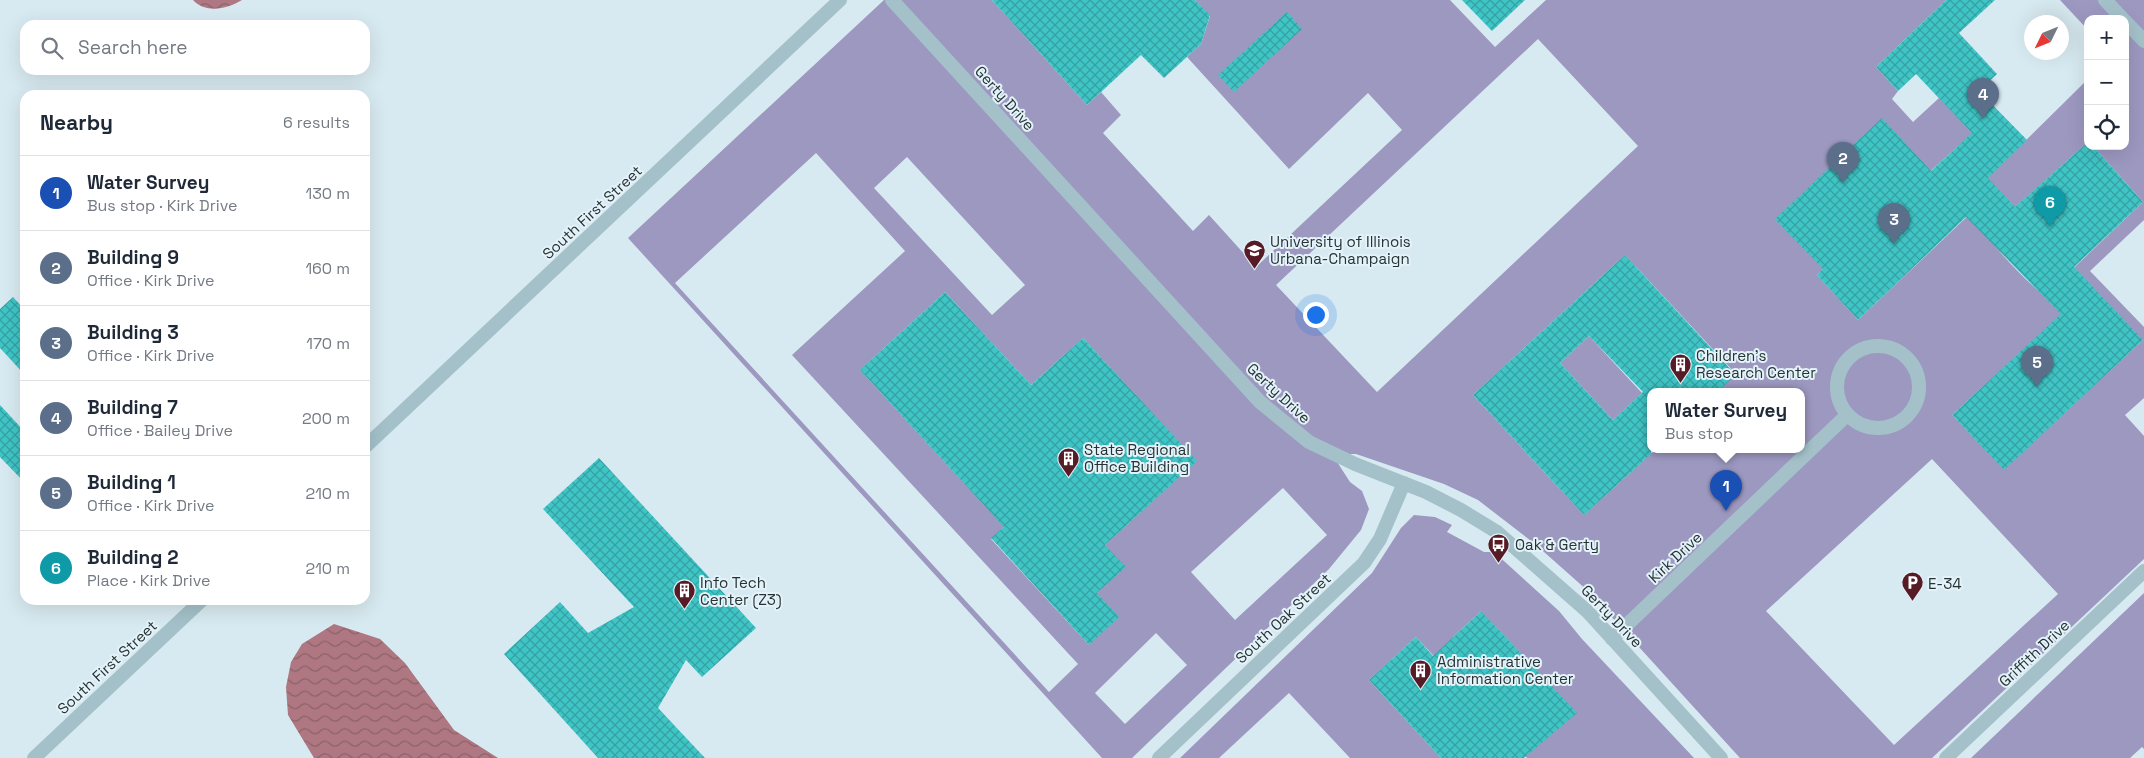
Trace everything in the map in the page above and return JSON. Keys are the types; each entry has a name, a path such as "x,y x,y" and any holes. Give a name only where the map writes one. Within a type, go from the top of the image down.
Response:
{"street":[{"name":"South First Street","path":"370,442 840,0"},
{"name":"Gerty Drive","path":"892,0 1260,402 1309,442 1352,463 1404,483 1461,510 1497,532 1588,612 1721,758"},
{"path":"2105,0 2119,15"},
{"path":"2129,25 2144,41"},
{"path":"1878,346 1891,348 1903,354 1913,364 1918,377 1919,390 1913,409 1898,424 1886,428 1872,428 1854,422 1848,415 1840,404 1837,390 1840,370 1852,354 1864,348 1878,346"},
{"name":"Kirk Drive","path":"1612,639 1848,415"},
{"name":"South Oak Street","path":"1159,758 1364,562 1380,539 1404,483"},
{"name":"Griffith Drive","path":"1946,758 2144,571"},
{"name":"South First Street","path":"34,758 197,605"}],"shaded area":[{"path":"884,0 992,0 1087,105 1101,92 1121,115 1103,133 1193,231 1209,215 1256,267 1402,130 1368,93 1289,169 1187,57 1201,44 1210,16 1195,0 1450,0 1495,47 1546,0 1946,0 1876,67 1898,91 1892,99 1913,122 1939,98 2002,164 2084,83 2084,146 2003,218 1998,189 1958,146 1817,275 1858,320 1971,213 2001,254 2064,312 1952,415 2004,469 2143,340 2060,281 2143,202 2097,150 2129,150 2129,15 2084,15 2084,26 2060,0 2144,0 2144,220 2090,271 2144,327 2144,398 2125,415 2144,436 2144,559 1932,758 1740,758 1588,591 1535,544 1478,500 1444,484 1356,454 1332,454 1350,482 1362,491 1369,509 1361,530 1329,569 1132,758 1102,758 628,238","holes":["1538,39 1638,146 1377,392 1276,285","816,153 905,251 792,355 1078,664 1049,692 675,283","907,157 1025,285 992,315 874,188","1625,255 1736,374 1721,388 1805,388 1805,453 1652,453 1584,515 1473,395","945,292 1031,385 1083,338 1196,461 1105,545 1125,567 1097,593 1089,645 991,539 1019,513 986,507 860,370","1932,459 2058,594 1894,745 1766,611","1283,488 1327,535 1235,620 1191,572","1156,633 1187,665 1125,724 1095,693"]},
{"path":"1589,336 1642,393 1613,420 1560,363"},
{"path":"1414,515 1435,517 1452,525 1447,532 1484,552 1494,552 1559,611 1582,639 1694,758 1527,758 1494,722 1576,713 1481,611 1453,637 1473,698 1416,637 1369,680 1441,758 1350,758 1289,693 1219,758 1180,758 1372,573 1401,528"},
{"path":"2144,593 2144,749 2142,747 2130,758 1971,758"}],"water":[{"path":"193,0 242,0 223,8 210,9"},
{"path":"334,624 380,639 405,663 454,730 498,758 314,758 288,715 286,687 291,662 302,644"}],"building":[{"path":"992,0 1195,0 1210,15 1201,44 1164,78 1141,55 1087,105"},
{"path":"1462,0 1525,0 1492,31"},
{"path":"1946,0 1995,0 1959,33 1997,74 1979,91 2027,140 1988,178 2015,207 2084,146 2084,150 2097,150 2143,202 2074,267 2143,340 2004,470 1952,415 2061,314 1966,217 1858,320 1817,275 1823,269 1775,219 1882,118 1931,171 1972,133 1916,74 1898,91 1876,67"},
{"path":"1287,12 1302,29 1234,92 1218,75"},
{"name":"Children's Research Center","path":"1625,255 1736,375 1721,388 1647,388 1647,453 1651,454 1584,515 1473,395","holes":["1589,336 1643,392 1613,420 1560,363"]},
{"name":"State Regional Office Building","path":"945,292 1031,385 1083,338 1197,461 1105,545 1126,567 1097,593 1119,617 1089,645 991,538 1004,527 860,370"},
{"path":"13,297 20,305 20,370 0,348 0,309"},
{"path":"0,405 20,427 20,478 0,457"},
{"name":"Info Tech Center (Z3)","path":"599,458 756,628 702,677 686,660 658,708 705,758 598,758 504,654 560,602 588,633 634,607 543,509"},
{"name":"Administrative Information Center","path":"1481,611 1577,713 1524,758 1441,758 1369,680 1416,637 1433,656"}],"place":[{"name":"Building 7","path":"1983,119"},
{"name":"Building 9","path":"1843,183"},
{"name":"Building 2","path":"2050,227"},
{"name":"Building 3","path":"1894,244"},
{"name":"University of Illinois Urbana-Champaign","path":"1254,269"},
{"name":"Children's Research Center","path":"1680,383"},
{"name":"Building 1","path":"2037,387"},
{"name":"State Regional Office Building","path":"1068,477"},
{"name":"Water Survey","path":"1726,511"},
{"name":"Oak & Gerty","path":"1499,563"},
{"name":"E-34","path":"1912,602"},
{"name":"Info Tech Center (Z3)","path":"684,610"},
{"name":"Administrative Information Center","path":"1421,689"}]}
